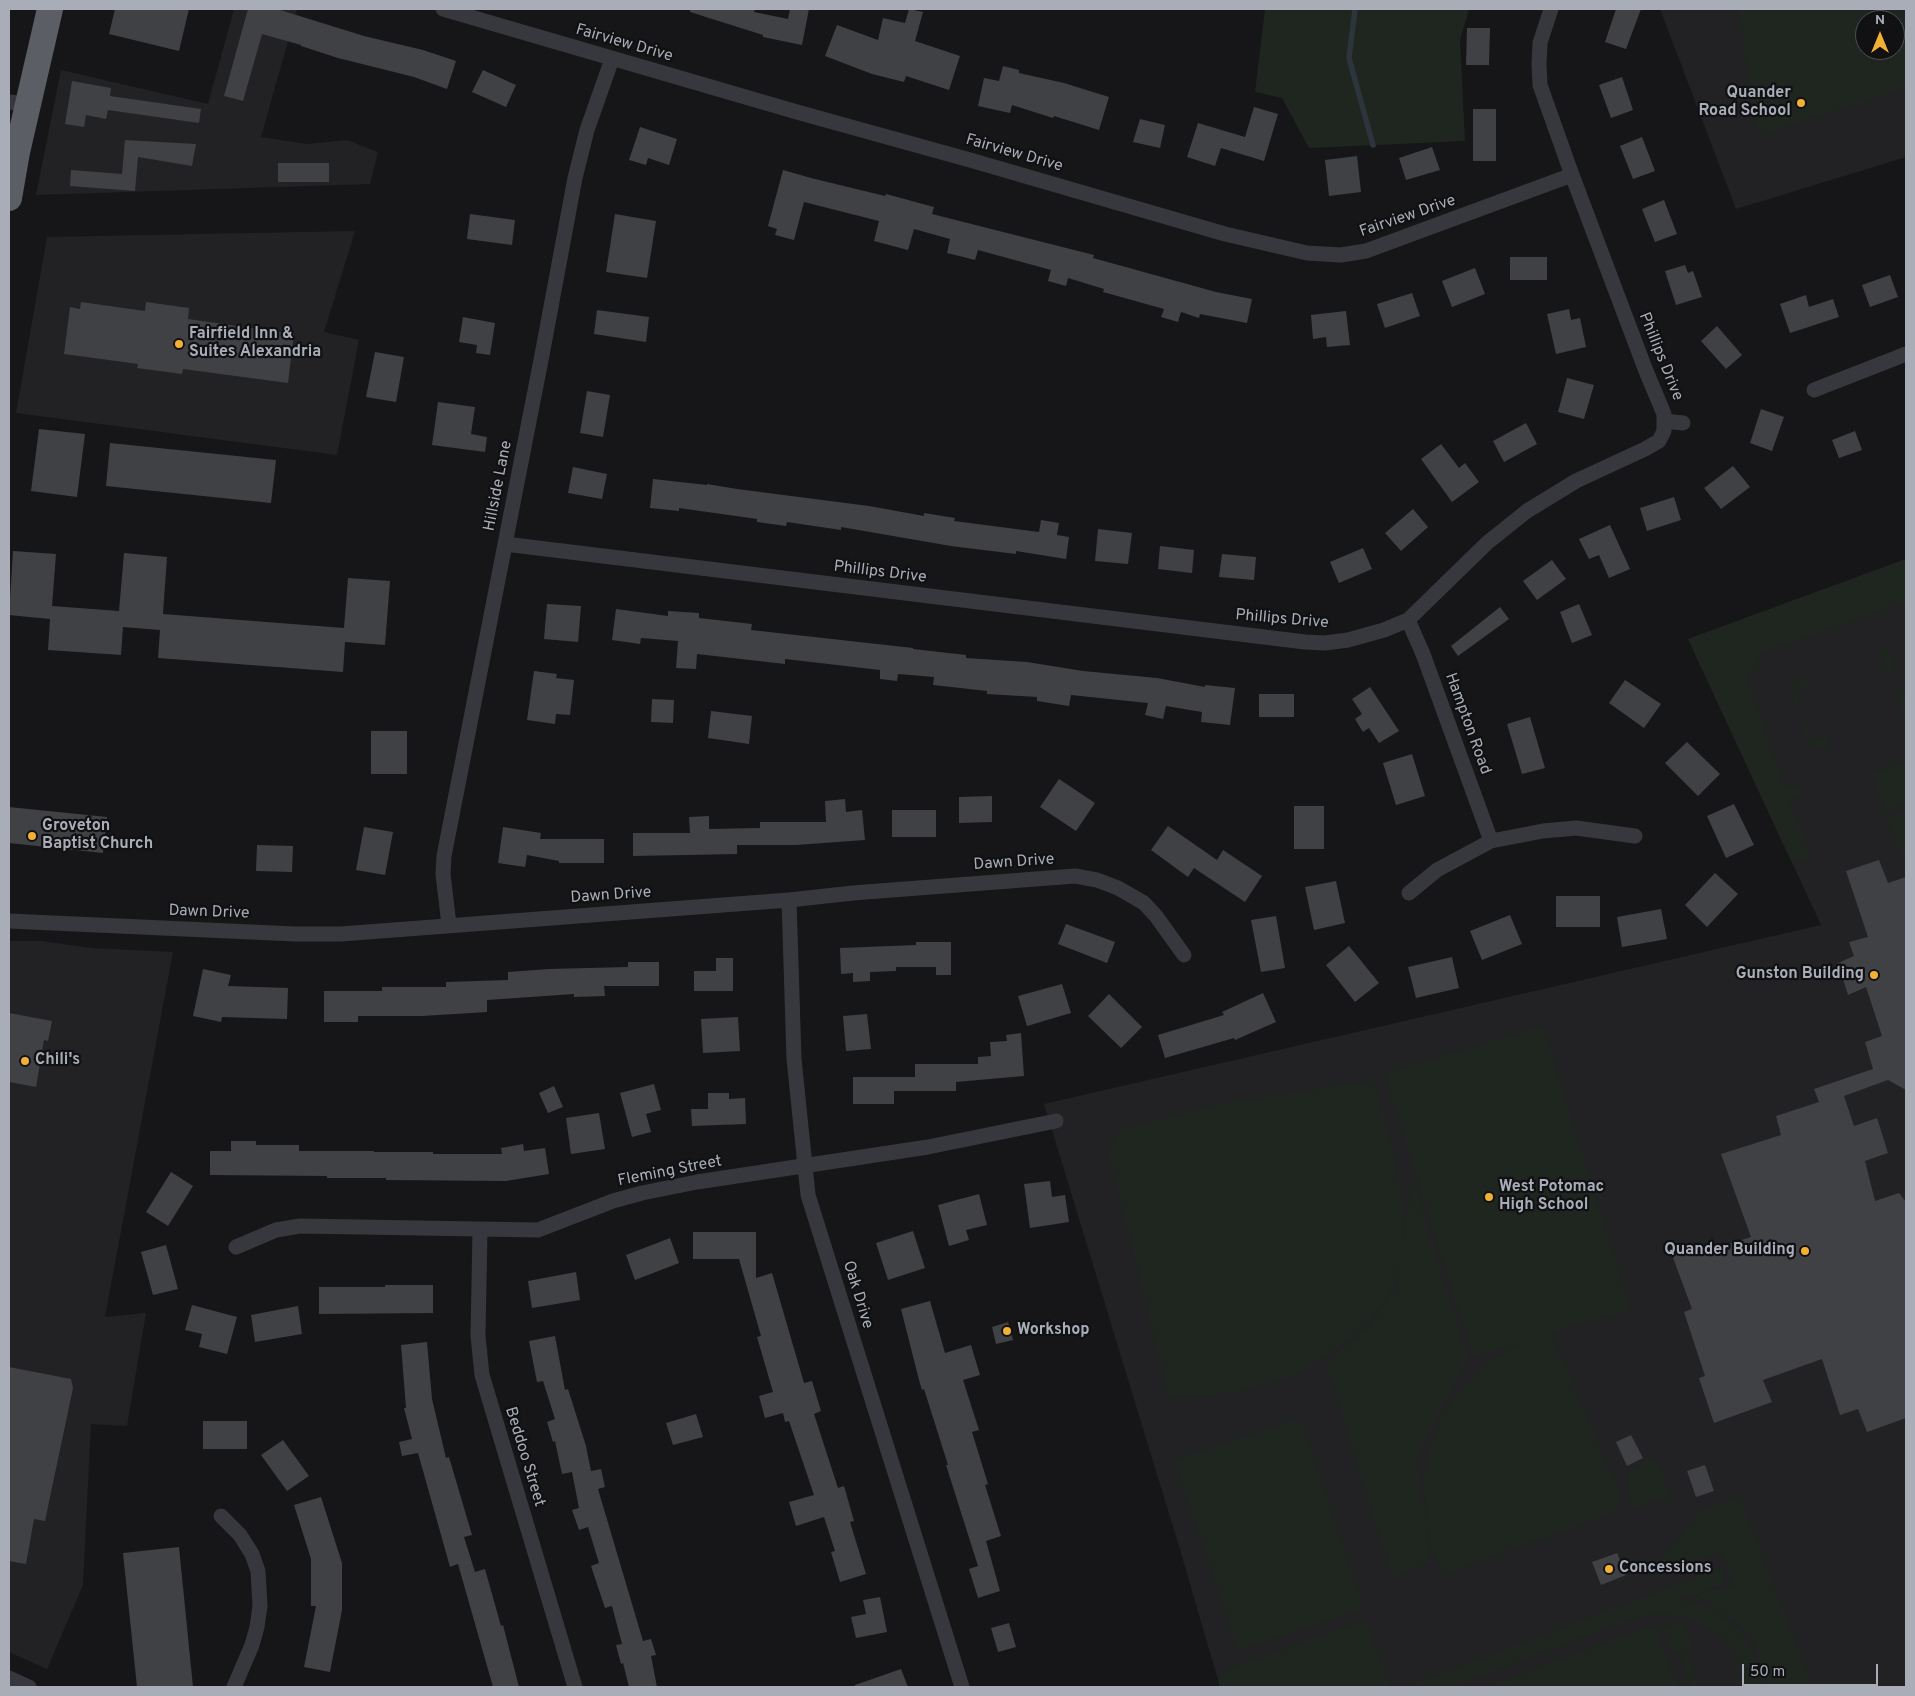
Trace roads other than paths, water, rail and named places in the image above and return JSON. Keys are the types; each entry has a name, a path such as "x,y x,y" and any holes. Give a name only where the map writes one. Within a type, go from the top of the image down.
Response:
{"highway":[{"path":"9,198 18,103 50,9"}],"street":[{"name":"Fairview Drive","path":"443,9 1225,234 1307,253 1341,255 1366,251 1572,175"},
{"name":"Phillips Drive","path":"505,544 1305,642 1325,643 1348,640 1384,630 1408,620 1487,543 1528,511 1576,481 1645,449 1659,440 1664,431 1664,414 1572,175 1540,85 1540,43 1551,9"},
{"name":"Hillside Lane","path":"449,925 444,883 444,856 575,178 587,130 612,59"},
{"path":"1814,390 1906,354"},
{"path":"1665,421 1683,423"},
{"name":"Hampton Road","path":"1408,620 1423,654 1491,841"},
{"path":"1409,893 1438,870 1491,841 1543,831 1576,828 1635,836"},
{"name":"Dawn Drive","path":"9,921 296,934 341,934 1075,876 1097,880 1118,888 1144,903 1184,954"},
{"name":"Oak Drive","path":"788,900 794,1059 808,1195 962,1687"},
{"name":"Fleming Street","path":"236,1247 276,1230 300,1226 538,1230 612,1201 642,1193 697,1182 928,1148 1056,1121"},
{"name":"Beddoo Street","path":"480,1230 478,1336 482,1375 575,1687"},
{"path":"221,1516 240,1535 252,1554 258,1571 260,1606 257,1627 252,1645 234,1687"},
{"path":"9,1678 29,1687"}],"waterway":[{"path":"1355,9 1349,58 1373,145"}],"place":[{"name":"Quander Road School","path":"1801,103"},
{"name":"Fairfield Inn & Suites Alexandria","path":"179,344"},
{"name":"Groveton Baptist Church","path":"32,836"},
{"name":"Gunston Building","path":"1874,975"},
{"name":"Chili's","path":"25,1061"},
{"name":"West Potomac High School","path":"1489,1197"},
{"name":"Quander Building","path":"1805,1251"},
{"name":"Workshop","path":"1007,1331"},
{"name":"Concessions","path":"1609,1569"}]}
